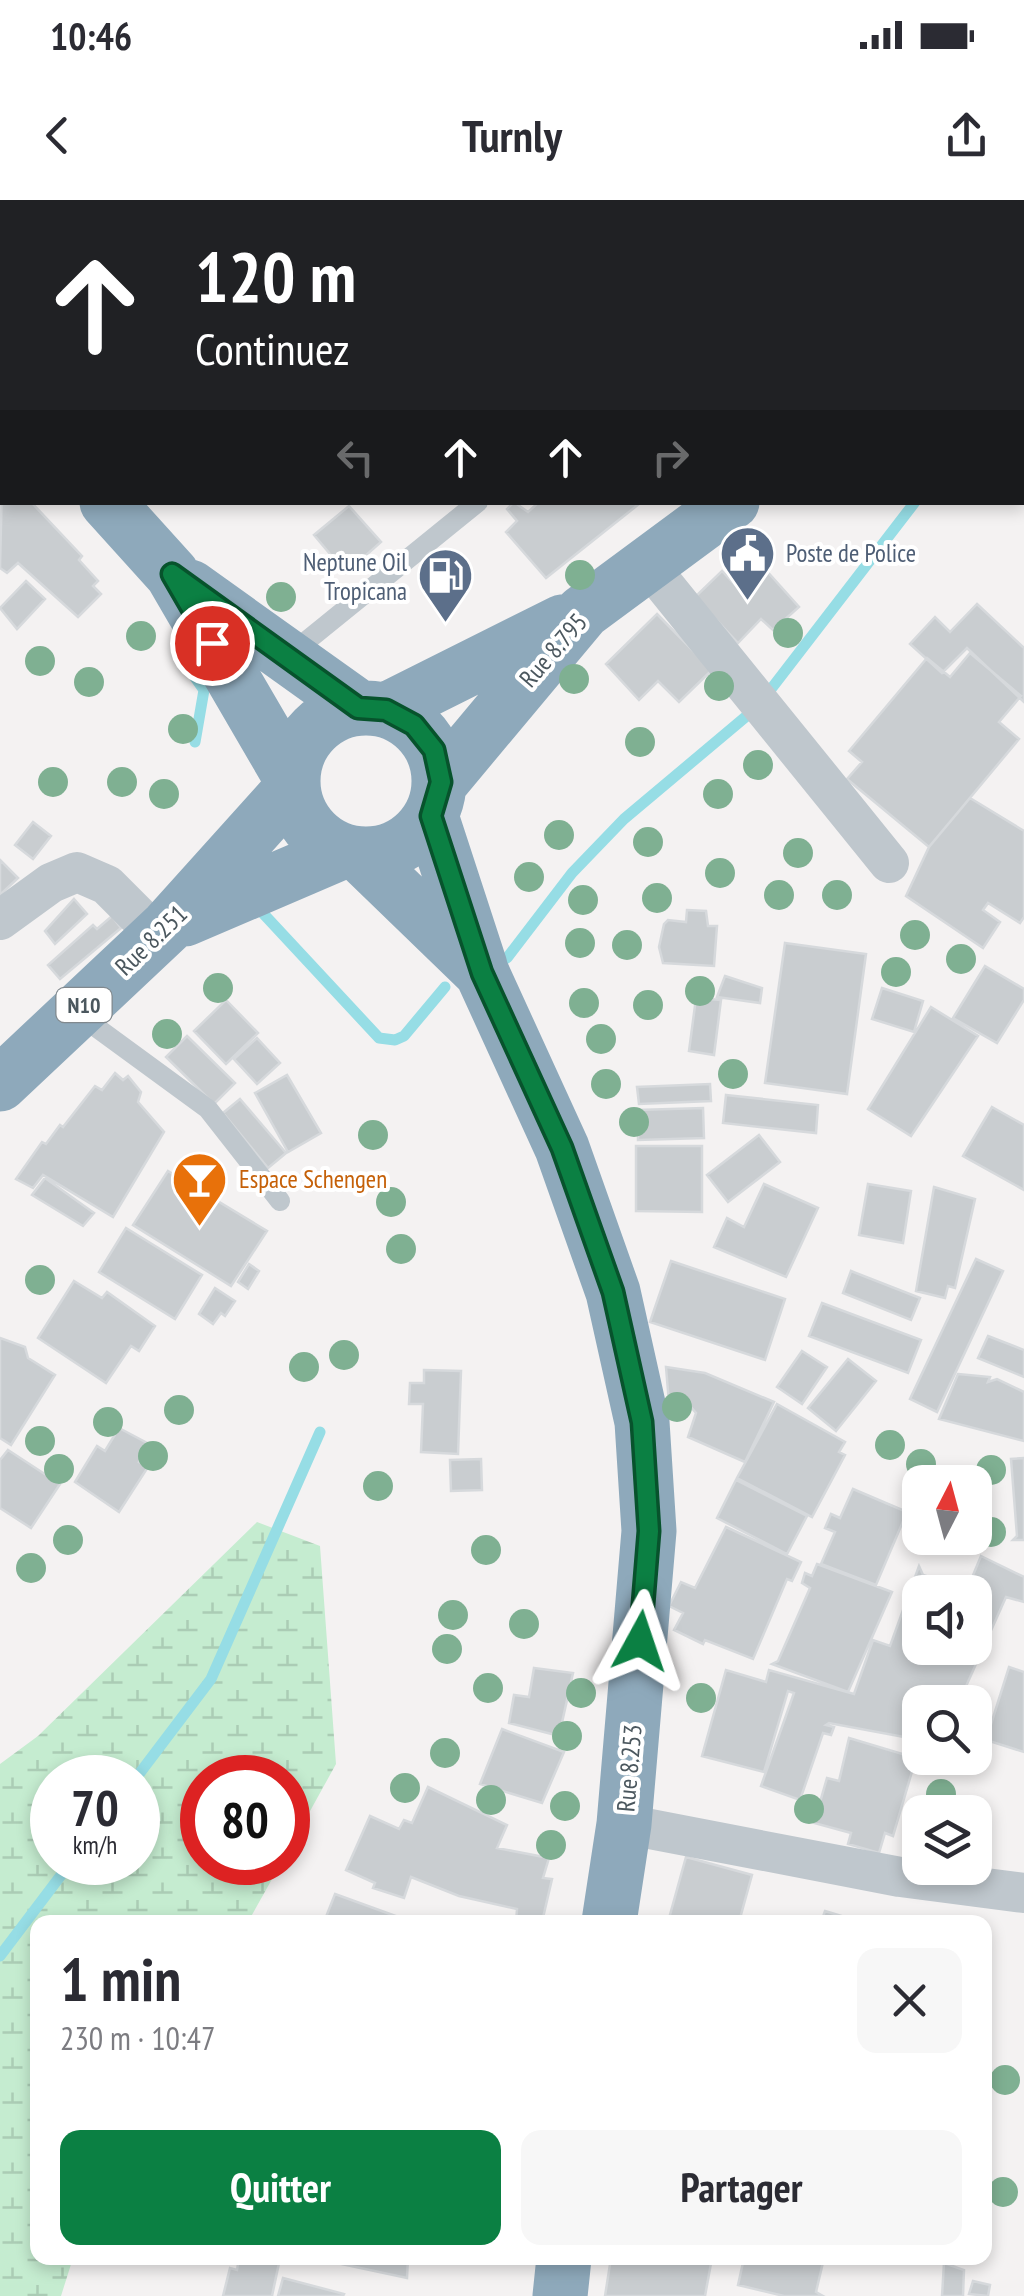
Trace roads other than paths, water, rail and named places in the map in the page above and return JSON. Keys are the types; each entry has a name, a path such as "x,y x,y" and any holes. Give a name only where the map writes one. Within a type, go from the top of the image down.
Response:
{"highway":[{"path":"110,505 172,574 287,658 372,709 414,725 434,750 436,799 482,973"},
{"name":"Rue 8.795","path":"436,799 583,612 728,505"},
{"path":"172,574 292,784 301,815 319,837 351,853 388,852 413,838 436,799"},
{"path":"292,784 297,754 311,731 332,715 372,709 583,612"},
{"name":"Rue 8.251","path":"0,1084 163,931 292,784"},
{"name":"N10","path":"163,931 351,853"},
{"name":"Rue 8.253","path":"351,853 482,973 562,1148 613,1292 642,1422 649,1531 624,1824 610,1915"},
{"path":"560,2296 563,2265"}],"street":[{"path":"648,565 889,863"},
{"path":"0,920 51,883 78,872 107,885 163,931"},
{"path":"624,1824 900,1877 1024,1894"}],"lane":[{"path":"287,658 474,505"},
{"path":"76,1012 208,1109 280,1202"}],"waterway":[{"path":"768,693 913,505"},
{"path":"185,663 204,690 195,742"},
{"path":"507,958 572,873 624,819 749,714"},
{"path":"259,909 379,1038 395,1040 404,1036 445,987"},
{"path":"153,1755 211,1679 320,1432"},
{"path":"31,1915 54,1885"},
{"path":"0,1956 30,1916"}],"place":[{"name":"Poste de Police","path":"747,602"},
{"name":"Neptune Oil Tropicana","path":"446,625"},
{"name":"Espace Schengen","path":"200,1228"}]}
